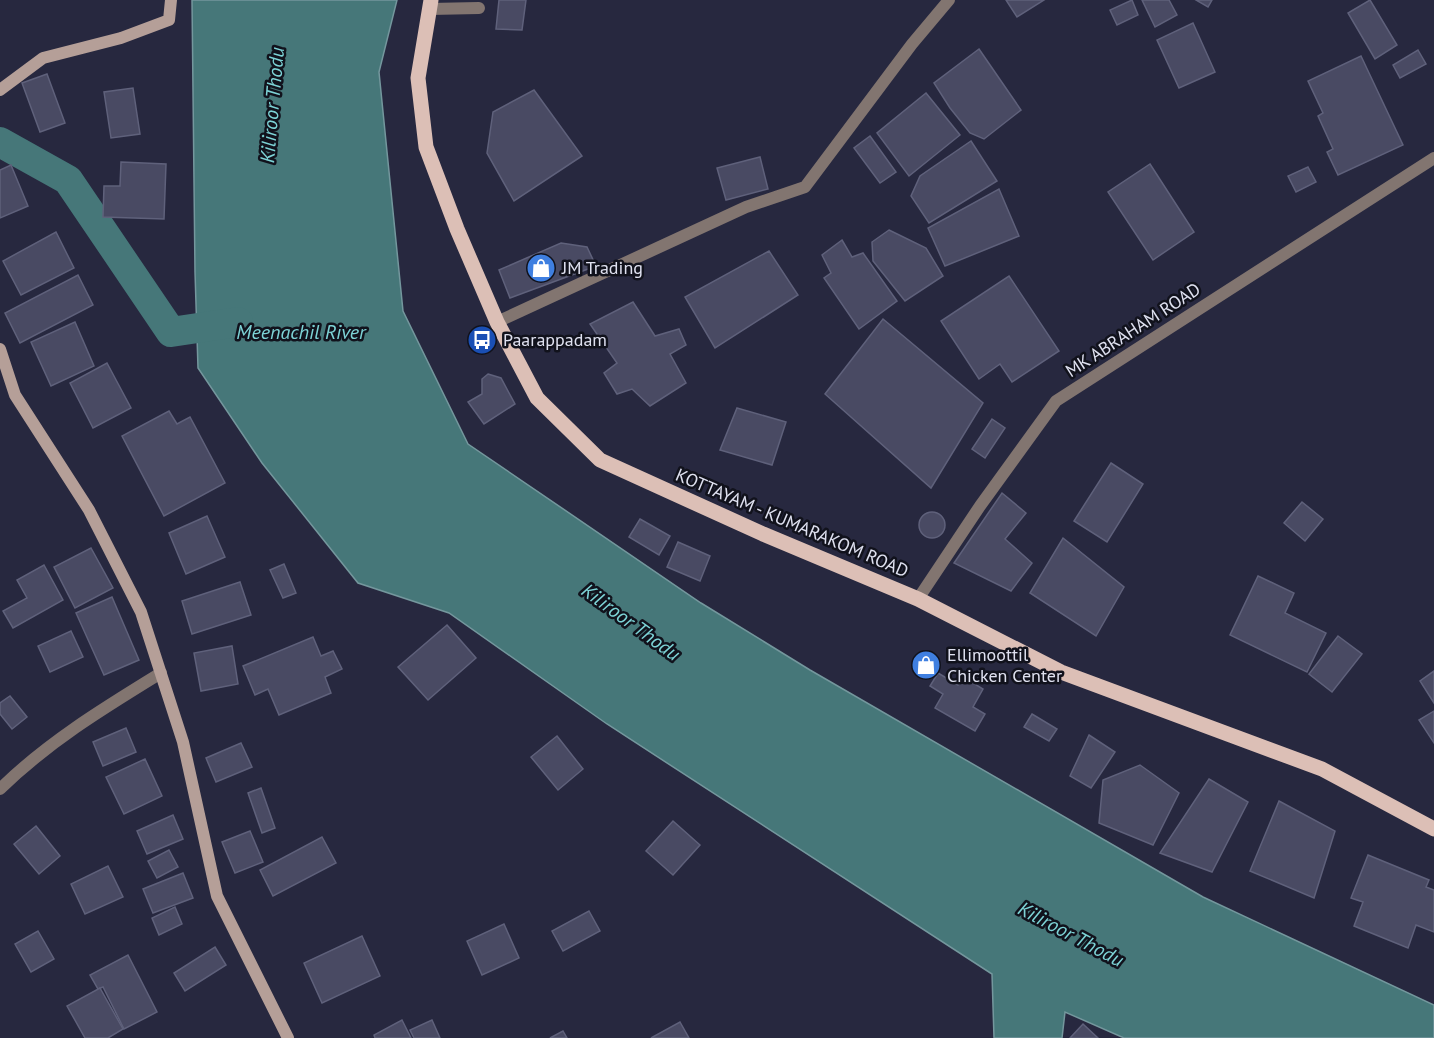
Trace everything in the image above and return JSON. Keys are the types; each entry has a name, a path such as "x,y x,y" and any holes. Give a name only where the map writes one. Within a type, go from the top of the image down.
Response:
{"main road":[{"name":"KOTTAYAM - KUMARAKOM ROAD","path":"430,5 418,78 426,147 457,229 497,322 537,398 600,460 763,534 918,599 1061,672 1322,769 1434,829"}],"street":[{"path":"0,90 43,58 122,38 169,20 171,0"},
{"path":"497,322 746,207 805,187 912,44 949,0"},
{"path":"430,5 479,8"},
{"name":"MK ABRAHAM ROAD","path":"918,599 980,506 1056,401 1434,158"},
{"path":"0,349 15,395 89,510 141,612 183,742 217,896 288,1038"},
{"path":"0,789 27,762 85,719 161,674"}],"water":[{"name":"Meenachil River","path":"192,0 397,0 379,72 403,311 468,444 701,603 810,670 1203,897 1434,1005 1434,1038 1124,1038 1065,1012 1062,1038 994,1038 992,974 607,724 449,613 358,583 262,463 198,368"}],"building":[{"path":"499,0 526,0 522,30 496,29"},
{"path":"1006,0 1044,0 1017,17"},
{"path":"1132,0 1138,15 1117,25 1110,10"},
{"path":"1142,0 1169,0 1177,15 1155,27"},
{"path":"1196,0 1212,0 1208,7"},
{"path":"1370,0 1397,45 1375,59 1348,13"},
{"path":"1193,23 1215,72 1179,88 1157,40"},
{"path":"979,49 1021,110 984,139 970,133 934,83"},
{"path":"1418,50 1426,64 1400,78 1393,65"},
{"path":"1361,56 1403,145 1338,175 1327,152 1333,149 1318,116 1323,113 1308,81"},
{"path":"47,74 65,123 40,132 22,83"},
{"path":"133,88 140,134 111,138 104,92"},
{"path":"534,90 582,156 514,201 487,153 493,112"},
{"path":"926,93 960,135 909,176 877,133"},
{"path":"870,136 896,172 880,183 854,148"},
{"path":"971,141 997,181 929,223 911,196 920,176"},
{"path":"760,157 768,189 726,200 717,168"},
{"path":"121,162 166,164 164,219 103,217 104,186 120,186"},
{"path":"1150,164 1194,232 1153,260 1108,192"},
{"path":"11,165 28,206 0,218 0,170"},
{"path":"1308,167 1316,182 1296,192 1288,176"},
{"path":"999,189 1019,236 945,266 928,228"},
{"path":"889,230 926,248 943,276 905,301 873,261 872,242"},
{"path":"56,232 74,268 21,295 3,261"},
{"path":"842,240 852,257 863,253 897,301 859,329 824,278 831,273 822,255"},
{"path":"561,243 587,247 596,266 510,298 499,270"},
{"path":"769,251 798,295 715,348 685,297"},
{"path":"78,275 93,305 20,343 5,313"},
{"path":"1009,276 1059,351 1012,382 1000,364 979,379 941,321"},
{"path":"633,302 655,336 679,329 686,345 670,354 686,383 650,406 632,389 617,394 604,373 617,363 590,324"},
{"path":"883,319 983,403 931,488 825,394"},
{"path":"75,322 94,366 51,386 31,342"},
{"path":"107,363 131,408 93,428 70,383"},
{"path":"488,374 501,378 515,404 484,424 468,402 482,394 482,379"},
{"path":"737,408 786,422 772,465 720,450"},
{"path":"169,411 177,424 190,417 225,483 164,516 122,436"},
{"path":"992,419 1005,428 985,458 972,449"},
{"path":"1111,463 1143,484 1107,542 1074,521"},
{"path":"1002,493 1026,513 1005,539 1032,563 1011,591 954,563"},
{"path":"1302,502 1323,519 1305,541 1284,523"},
{"path":"932,512 941,516 945,525 941,534 932,538 923,534 919,525 923,516"},
{"path":"207,516 225,557 186,574 169,533"},
{"path":"640,519 670,536 659,555 629,537"},
{"path":"1063,538 1124,587 1096,636 1030,593"},
{"path":"678,542 710,556 700,581 667,567"},
{"path":"91,548 113,588 75,608 54,567"},
{"path":"284,564 296,593 283,598 270,570"},
{"path":"44,565 63,600 13,628 3,611 27,598 17,580"},
{"path":"1258,576 1294,593 1285,613 1326,633 1307,672 1230,635"},
{"path":"240,582 251,615 192,634 182,601"},
{"path":"112,597 139,660 104,675 76,613"},
{"path":"447,625 476,658 428,700 398,667"},
{"path":"71,631 83,657 50,672 38,646"},
{"path":"1338,636 1362,654 1332,692 1309,674"},
{"path":"313,637 321,656 333,651 342,669 325,677 331,693 279,715 268,689 255,695 243,666"},
{"path":"232,646 238,684 201,691 194,653"},
{"path":"1434,671 1434,703 1420,681"},
{"path":"938,673 958,685 965,678 983,689 973,707 985,714 975,731 935,708 943,694 930,686"},
{"path":"10,696 27,717 12,729 0,714 0,703"},
{"path":"1434,711 1434,743 1419,720"},
{"path":"1032,714 1057,729 1049,741 1024,727"},
{"path":"126,728 136,752 103,766 93,742"},
{"path":"1089,735 1115,752 1091,788 1070,776"},
{"path":"557,736 583,769 558,790 531,757"},
{"path":"241,743 252,767 216,782 206,758"},
{"path":"145,759 162,796 124,814 106,777"},
{"path":"1140,765 1179,793 1153,845 1099,823 1103,780"},
{"path":"1209,779 1248,802 1212,872 1160,853"},
{"path":"261,788 275,828 262,833 248,793"},
{"path":"1279,801 1335,831 1314,898 1250,871"},
{"path":"173,815 183,839 147,854 137,831"},
{"path":"673,821 700,845 673,875 646,851"},
{"path":"36,826 60,856 39,874 14,844"},
{"path":"250,831 263,862 235,873 222,842"},
{"path":"322,837 336,863 273,896 260,870"},
{"path":"169,850 178,867 157,878 148,861"},
{"path":"1368,855 1429,880 1426,887 1434,890 1434,932 1416,925 1408,948 1354,926 1363,902 1351,898"},
{"path":"108,866 123,897 85,914 71,884"},
{"path":"183,873 193,898 153,913 143,889"},
{"path":"175,907 182,924 159,935 152,918"},
{"path":"589,911 600,931 563,951 552,931"},
{"path":"504,924 519,958 482,975 467,941"},
{"path":"38,931 54,959 31,972 15,944"},
{"path":"362,936 380,976 322,1003 304,963"},
{"path":"215,947 226,965 185,991 174,973"},
{"path":"128,955 157,1012 124,1029 103,987 98,989 90,975"},
{"path":"100,988 123,1029 108,1038 85,1038 67,1006"},
{"path":"402,1020 411,1038 375,1038 374,1035"},
{"path":"432,1020 440,1038 414,1038 410,1030"},
{"path":"680,1022 689,1038 651,1038"},
{"path":"1083,1024 1098,1038 1070,1038"},
{"path":"563,1031 567,1038 550,1038"}],"waterway":[{"path":"0,142 68,180 171,332 238,322"}],"place":[{"name":"JM Trading","path":"541,268"},
{"name":"Paarappadam","path":"482,340"},
{"name":"Ellimoottil Chicken Center","path":"926,665"}],"water label":[{"name":"Kiliroor Thodu","path":"272,105"},
{"name":"Kiliroor Thodu","path":"631,622"},
{"name":"Kiliroor Thodu","path":"1071,934"}]}
